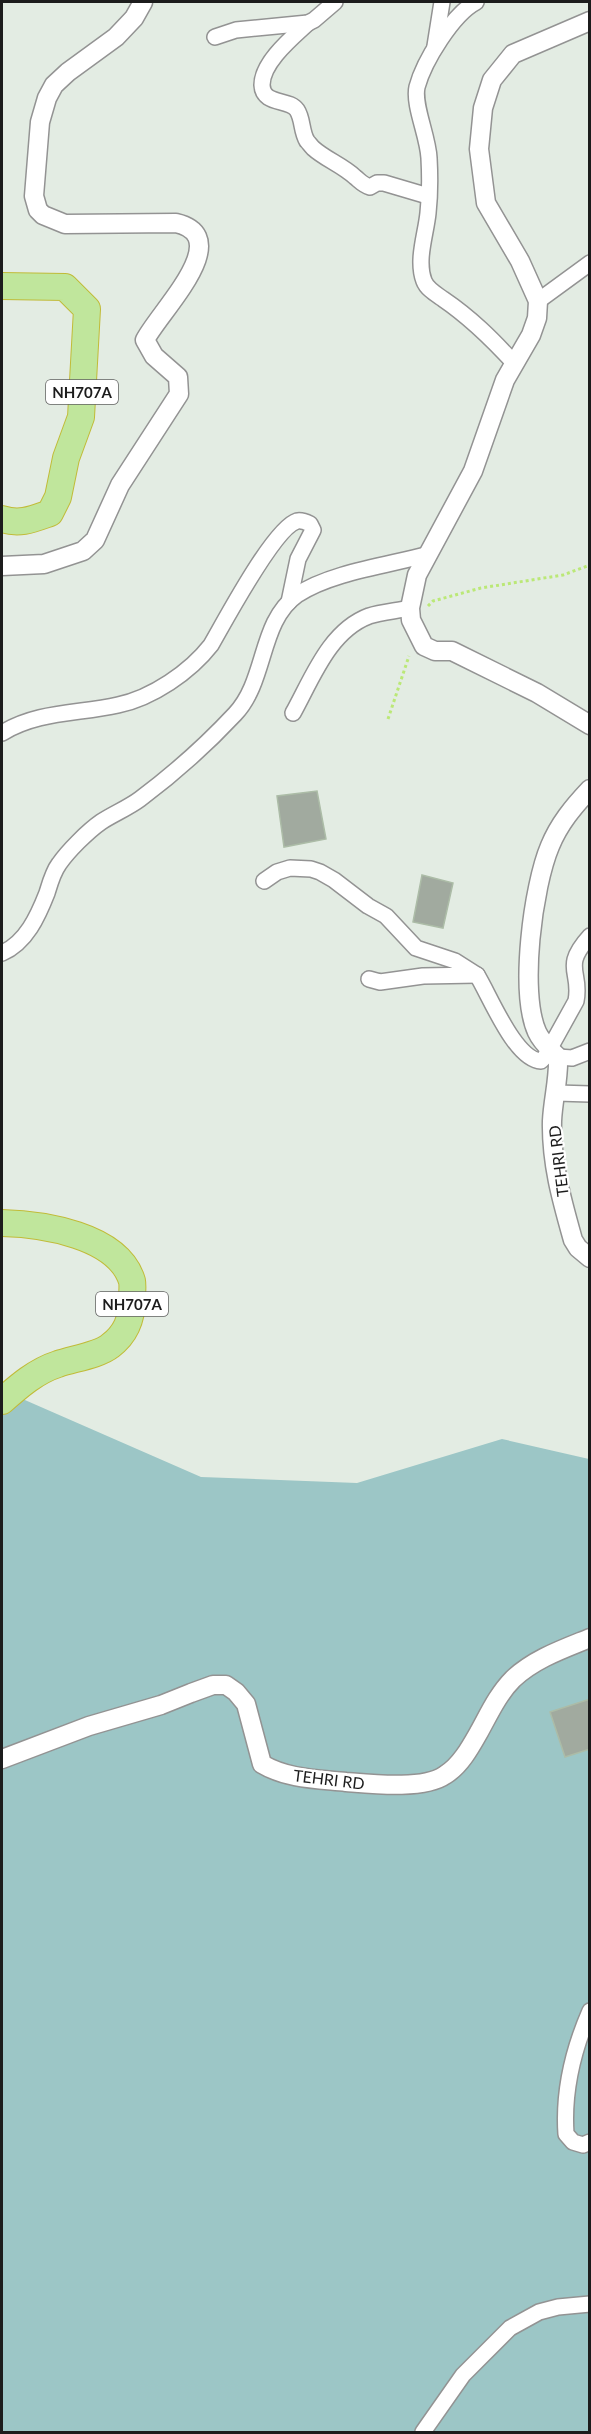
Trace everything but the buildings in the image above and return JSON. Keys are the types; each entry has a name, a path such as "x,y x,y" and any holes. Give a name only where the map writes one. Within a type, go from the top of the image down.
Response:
{"highway":[{"name":"NH707A","path":"2,286 65,287 87,309 87,329 81,417 66,458 58,497 50,513 24,522 2,519"},
{"name":"NH707A","path":"2,1223 59,1230 88,1240 111,1252 124,1264 132,1282 132,1311 126,1332 108,1348 56,1364 30,1377 2,1401"}],"street":[{"path":"2,566 44,564 83,551 95,540 120,484 179,394 178,377 154,356 145,340 196,264 201,244 198,234 187,225 176,223 65,224 43,215 38,210 34,196 40,122 50,92 68,72 116,37 134,18 143,2"},
{"path":"335,2 284,45 264,76 262,86 264,92 273,100 293,106 298,111 303,132 312,148 348,171 362,184 370,187 377,183 384,183 428,196"},
{"path":"434,52 442,2"},
{"path":"476,2 460,14 425,66 417,87 416,101 425,130 429,156 422,268 424,281 431,291 475,321 514,363"},
{"path":"590,21 513,54 492,80 483,108 479,149 486,203 520,261 538,301 537,318 531,335 505,380 473,471 417,575 410,614 424,646 435,651 452,651 537,693 590,725"},
{"path":"215,37 236,30 308,23"},
{"path":"538,301 589,267"},
{"path":"2,733 17,723 44,715 120,705 160,688 180,674 201,658 211,645 277,537 287,527 303,521 310,524 312,530 298,559 289,602"},
{"path":"2,953 30,930 53,873 71,850 100,823 137,801 159,784 235,714 253,687 268,640 277,619 289,602 303,592 343,575 426,555"},
{"path":"293,713 324,659 344,630 370,616 410,614"},
{"path":"590,789 570,809 550,846 542,868 530,939 531,1008 536,1031 554,1053 572,1058 590,1051"},
{"path":"264,881 277,872 290,868 311,869 334,880 368,906 386,916 416,948 455,961 477,975 518,1048 535,1061 541,1061 554,1053 576,1001 578,991 573,970 574,959 580,947 590,936"},
{"path":"369,979 380,982 423,976 477,975"},
{"name":"TEHRI RD","path":"554,1053 557,1093 552,1121 559,1190 573,1240 578,1248 590,1258"},
{"path":"557,1093 590,1094"},
{"name":"TEHRI RD","path":"2,1759 89,1726 161,1705 213,1685 226,1685 236,1692 246,1704 262,1764 271,1769 300,1778 391,1786 423,1782 443,1777 454,1768 474,1742 499,1696 527,1667 590,1638"},
{"path":"590,2011 572,2063 565,2120 566,2134 573,2142 583,2145 590,2142"},
{"path":"429,2431 463,2375 510,2328 539,2312 558,2307 590,2304"}],"path":[{"path":"410,614 433,601 481,588 563,575 590,565"},
{"path":"388,719 410,652"}],"shaded area":[{"path":"2,1390 201,1477 357,1483 502,1439 589,1459 589,2432 2,2432"}]}
